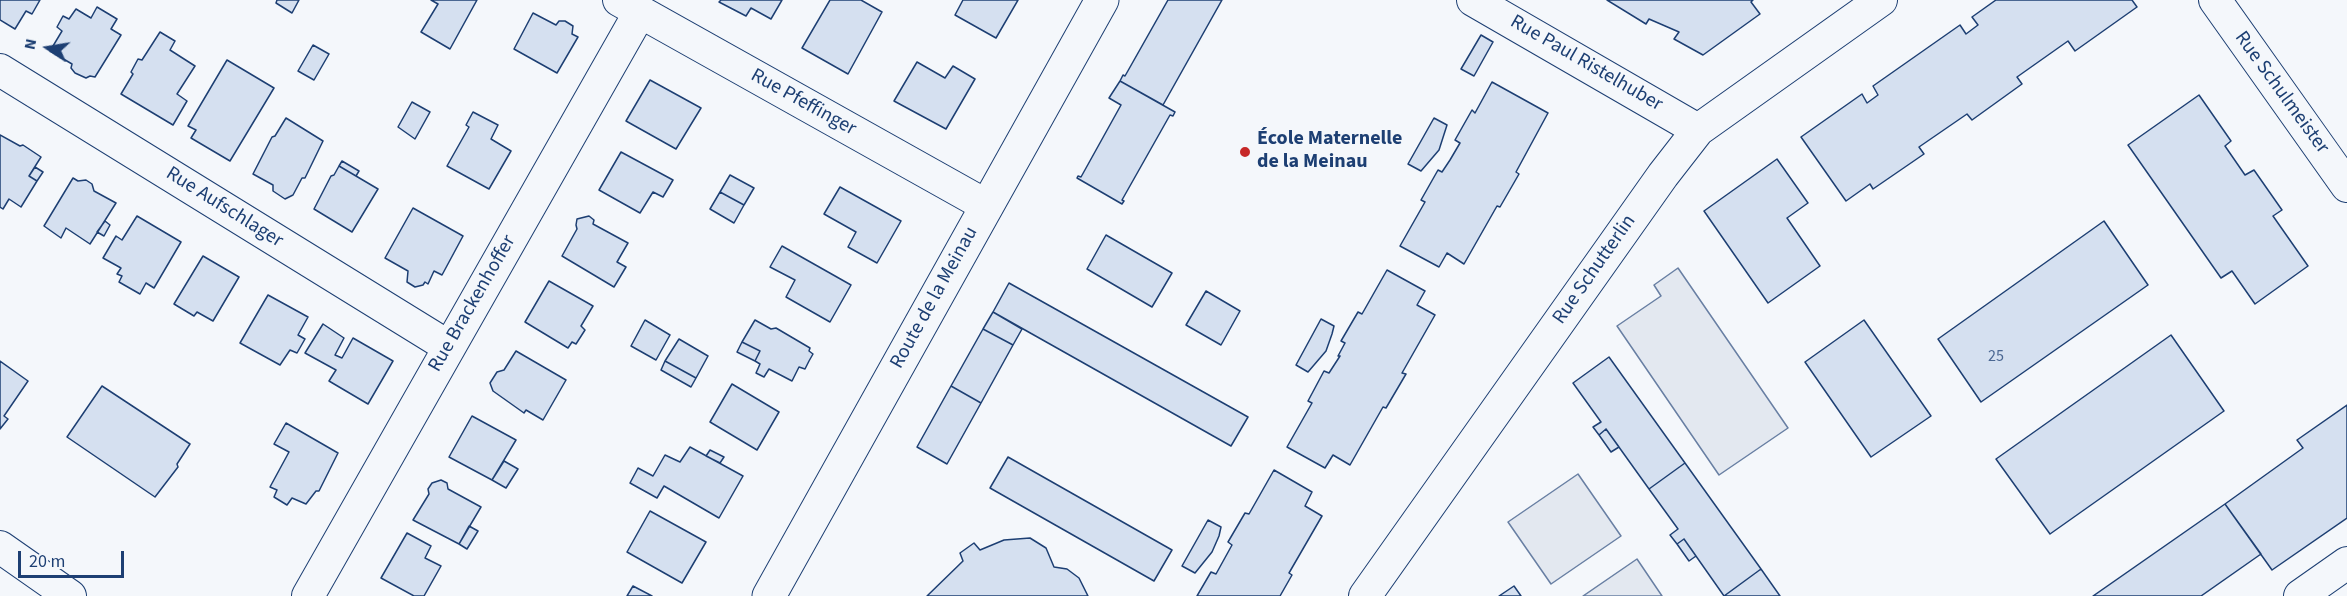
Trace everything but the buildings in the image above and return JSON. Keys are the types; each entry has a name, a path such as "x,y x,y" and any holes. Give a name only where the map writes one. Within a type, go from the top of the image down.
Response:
{"street":[{"name":"Route de la Meinau","path":"769,596 1102,0"},
{"name":"Rue Paul Ristelhuber","path":"1473,0 1698,130"},
{"name":"Rue Schutterlin","path":"1365,596 1663,175 1698,130 1881,0"},
{"name":"Rue Schulmeister","path":"2228,5 2347,186"},
{"name":"Rue Pfeffinger","path":"629,6 987,206"},
{"name":"Rue Brackenhoffer","path":"308,596 448,346 629,6"},
{"name":"Rue Aufschlager","path":"0,70 448,346"},
{"path":"0,547 70,596"},
{"path":"2300,596 2347,563"}],"shaded area":[{"path":"1678,268 1788,428 1719,475 1617,326 1661,296 1654,285"},
{"path":"1578,474 1621,536 1551,584 1508,522"},
{"path":"1637,559 1662,596 1583,596"}],"place":[{"name":"École Maternelle de la Meinau","path":"1245,152"}]}
